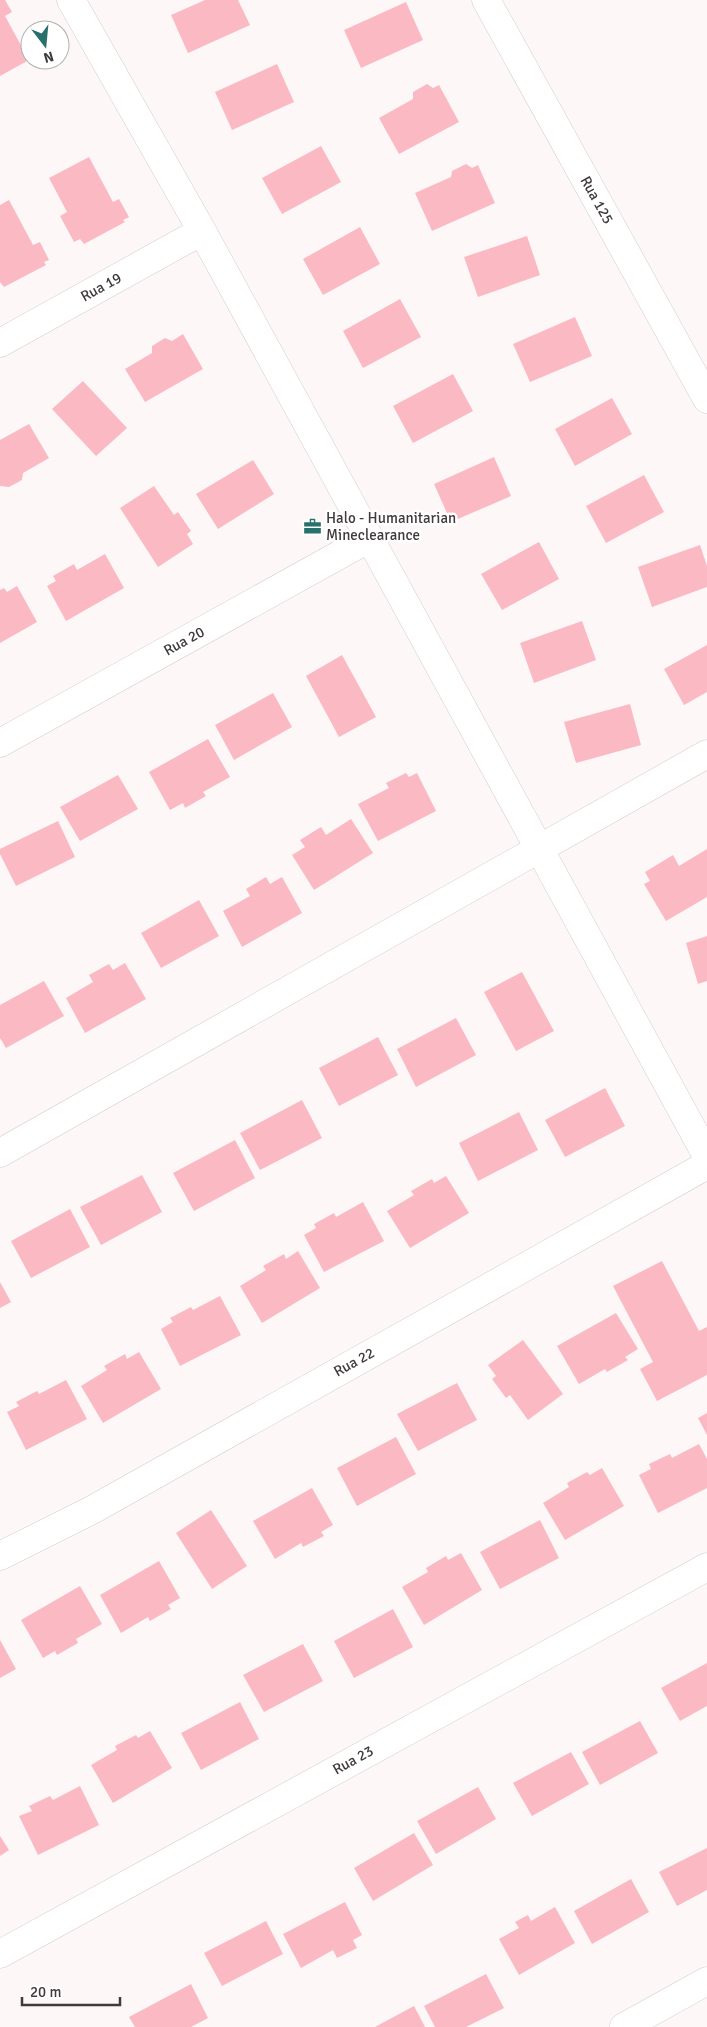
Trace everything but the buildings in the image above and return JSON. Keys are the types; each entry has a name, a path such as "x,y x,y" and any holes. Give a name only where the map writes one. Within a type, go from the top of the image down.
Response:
{"street":[{"path":"71,0 202,231 707,1156"},
{"name":"Rua 125","path":"486,0 707,399"},
{"name":"Rua 19","path":"0,343 202,231"},
{"name":"Rua 20","path":"0,742 368,538"},
{"path":"0,1153 707,754"},
{"name":"Rua 22","path":"0,1556 92,1510 707,1165"},
{"name":"Rua 23","path":"0,1954 707,1567"},
{"path":"624,2027 707,1981"}],"place":[{"name":"Halo - Humanitarian Mineclearance","path":"312,527"}]}
